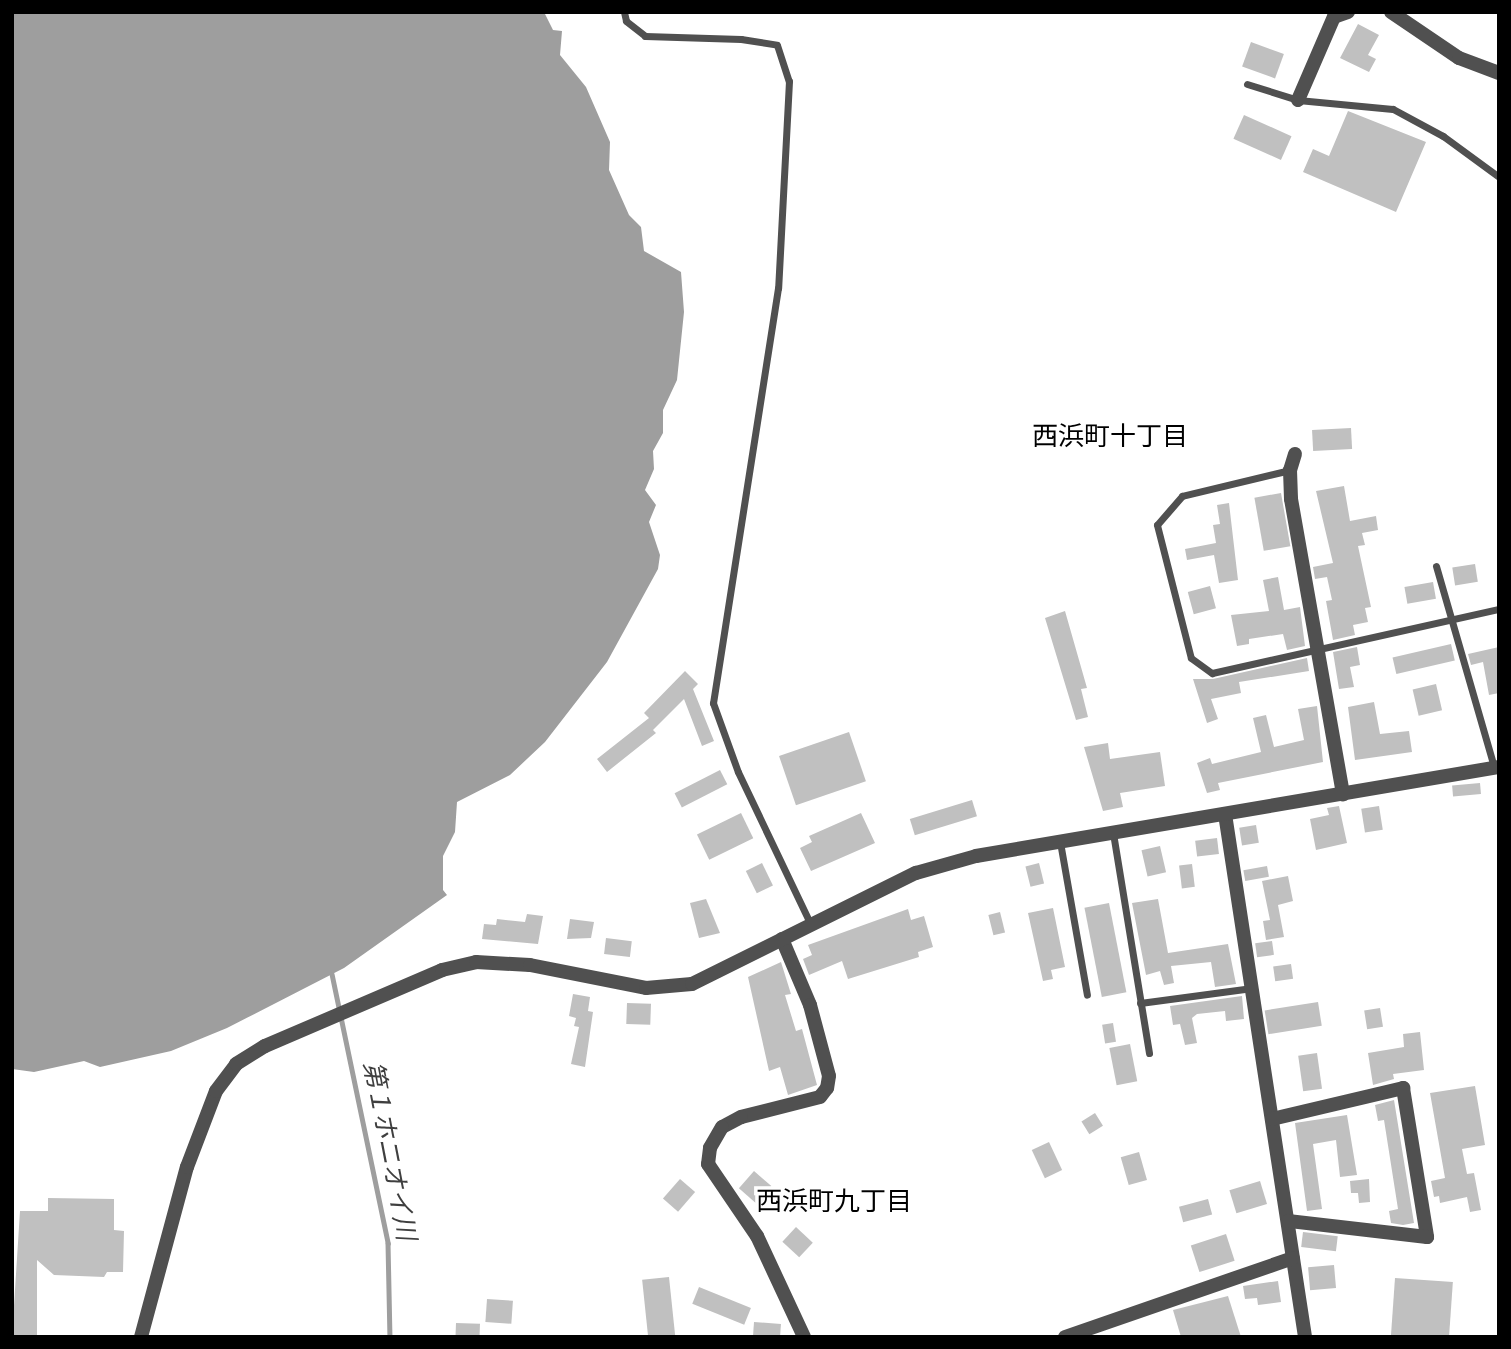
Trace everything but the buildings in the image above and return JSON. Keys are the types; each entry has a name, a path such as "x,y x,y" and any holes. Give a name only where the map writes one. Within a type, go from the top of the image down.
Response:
{"street":[{"path":"1298,100 1334,17 1348,12"},
{"path":"1391,12 1459,58 1499,73"},
{"path":"1295,454 1290,470 1343,794"},
{"path":"141,1337 187,1167 216,1091 236,1063 265,1046 442,970 476,962 530,965 646,988 692,984 810,923 916,873 976,856 1496,767"},
{"path":"1225,814 1305,1337"},
{"path":"782,939 810,1005 829,1076 827,1088 820,1097 741,1117 722,1127 710,1148 708,1164 757,1236 804,1337"},
{"path":"1272,1119 1404,1088 1427,1237 1288,1221"},
{"path":"1065,1337 1293,1258"}],"lane":[{"path":"624,12 626,21 645,36 741,39 777,46 789,81 778,288 713,703 738,772 810,923"},
{"path":"1247,84 1298,100 1393,109 1443,136 1499,177"},
{"path":"1290,470 1182,496 1157,525 1191,658 1212,673 1317,647 1499,609"},
{"path":"1436,566 1450,621 1496,767"},
{"path":"1113,833 1149,1053"},
{"path":"1060,842 1087,995"},
{"path":"1140,1003 1252,988"}],"shaded area":[{"path":"12,12 544,12 553,30 562,31 560,55 586,87 610,142 609,170 629,215 641,227 644,251 681,272 684,312 677,380 663,410 663,433 653,451 654,469 645,490 656,505 649,522 660,555 658,569 607,662 545,742 510,775 457,802 455,832 443,856 443,890 447,895 344,968 227,1028 171,1051 100,1067 84,1061 34,1072 12,1069"}],"waterway":[{"name":"第１ホニオイ川","path":"332,974 388,1243 390,1337"}],"district":[{"name":"西浜町十丁目","path":"1110,438"},
{"name":"西浜町九丁目","path":"834,1203"}]}
